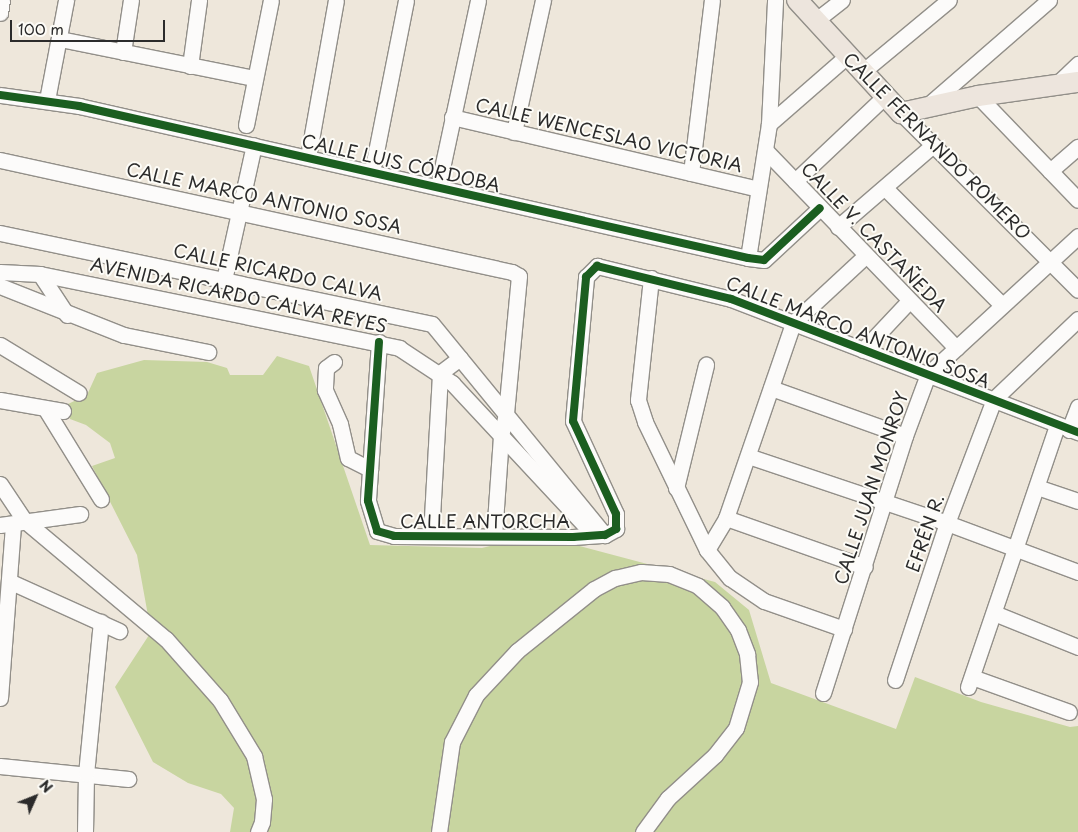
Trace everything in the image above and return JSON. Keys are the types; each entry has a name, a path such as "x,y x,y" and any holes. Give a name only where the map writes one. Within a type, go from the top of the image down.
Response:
{"main road":[{"name":"CALLE FERNANDO ROMERO","path":"796,0 884,97 901,113"},
{"path":"901,113 978,96 1078,82"}],"street":[{"path":"0,13 2,0"},
{"path":"47,100 66,0"},
{"path":"123,52 131,0"},
{"path":"190,66 199,0"},
{"path":"246,125 253,78 271,0"},
{"path":"308,157 336,0"},
{"path":"372,172 406,0"},
{"path":"438,187 478,0"},
{"path":"514,132 543,0"},
{"path":"691,173 712,0"},
{"path":"775,0 769,124 748,258 764,260 820,208"},
{"path":"816,21 842,0"},
{"path":"861,72 949,0"},
{"path":"926,106 1049,0"},
{"path":"60,39 253,78"},
{"path":"769,124 847,56"},
{"path":"1055,86 1078,64"},
{"name":"CALLE LUIS CÓRDOBA","path":"0,95 47,100 254,145 748,258"},
{"path":"978,96 1078,200"},
{"path":"795,181 884,97"},
{"name":"CALLE FERNANDO ROMERO","path":"901,113 1078,290"},
{"name":"CALLE WENCESLAO VICTORIA","path":"452,117 758,189"},
{"path":"224,280 237,211 254,145"},
{"path":"838,227 933,145"},
{"path":"1050,171 1078,148"},
{"name":"CALLE V. CASTAÑEDA","path":"766,151 908,301 956,348"},
{"name":"CALLE MARCO ANTONIO SOSA","path":"0,160 512,272 519,276 506,414"},
{"path":"885,188 1002,305"},
{"name":"CALLE RICARDO CALVA","path":"0,233 432,324 605,533"},
{"name":"CALLE JUAN MONROY","path":"823,693 905,436 928,374 1078,236"},
{"path":"707,550 726,518 792,323 865,256"},
{"name":"CALLE MARCO ANTONIO SOSA","path":"605,533 616,514 572,421 589,272 597,266 731,299 1068,429"},
{"name":"AVENIDA RICARDO CALVA REYES","path":"0,272 40,274 379,342 399,348 440,374 501,436 605,533"},
{"path":"40,274 67,315"},
{"path":"651,278 638,400 645,422 707,550 730,578 764,601 844,629"},
{"path":"0,286 67,315 124,335 208,352"},
{"path":"863,350 908,301"},
{"path":"994,399 1078,319"},
{"path":"334,362 326,368 325,390 340,424 348,458 370,468 379,342"},
{"path":"0,345 79,393"},
{"path":"431,535 440,374 460,358"},
{"path":"676,488 706,365"},
{"path":"771,388 905,436"},
{"name":"EFRÉN R.","path":"895,680 947,522 994,399"},
{"path":"0,400 62,411"},
{"path":"1069,712 970,682 1037,487 1078,407"},
{"path":"45,408 101,499"},
{"path":"494,534 501,436 506,414"},
{"path":"748,456 947,522 1078,572"},
{"name":"CALLE ANTORCHA","path":"370,468 368,502 377,531 394,536 494,534 572,537 605,533"},
{"path":"0,484 12,523 11,582 3,642 0,698"},
{"path":"1037,487 1078,501"},
{"path":"12,523 80,514"},
{"path":"726,518 865,566"},
{"path":"12,523 166,639 220,700 241,731 256,763 264,799 258,832"},
{"path":"439,832 452,742 476,695 517,651 587,594 614,578 640,572 669,574 691,583 722,607 738,630 747,654 750,682 736,728 715,755 668,798 643,832"},
{"path":"11,582 119,631"},
{"path":"994,613 1078,647"},
{"path":"85,832 86,774 101,622"},
{"path":"0,766 128,779"}],"green space":[{"path":"277,356 309,366 370,545 482,548 502,543 572,544 715,582 749,610 771,683 896,729 915,677 981,702 1070,727 1078,726 1078,832 230,832 234,808 221,794 188,783 153,762 115,687 151,632 137,555 92,466 115,458 110,443 86,425 70,419 68,404 87,395 97,373 144,360 207,362 227,368 230,375 263,375"}],"cycle path":[{"path":"0,95 79,106 748,258 764,260 820,208"},
{"path":"379,342 368,501 377,531 394,536 573,537 605,535 616,529 616,514 573,421 586,277 597,266 731,299 1078,432"}]}
